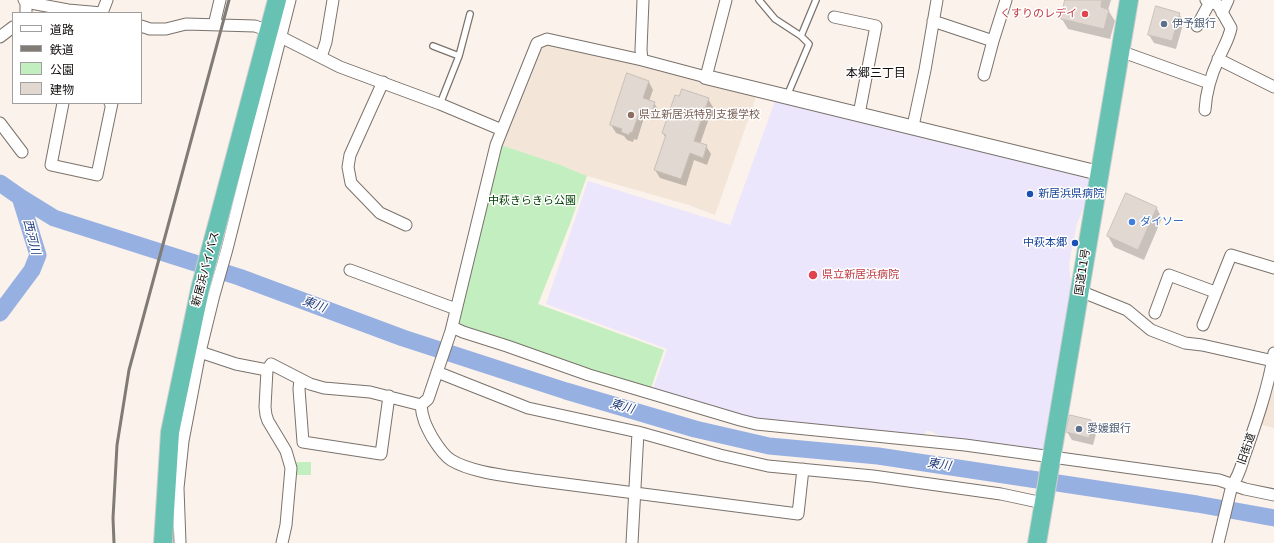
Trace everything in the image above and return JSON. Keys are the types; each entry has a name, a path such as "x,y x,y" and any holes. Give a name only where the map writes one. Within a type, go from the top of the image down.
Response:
{"highway":[{"name":"新居浜バイパス","path":"163,543 170,432 275,34 277,0"},
{"name":"国道11号","path":"1037,543 1128,0"}],"street":[{"path":"102,12 107,0"},
{"path":"214,25 220,0"},
{"path":"275,34 290,0"},
{"path":"321,57 326,42 333,0"},
{"path":"642,60 643,0"},
{"path":"706,77 726,0"},
{"path":"913,126 925,70 937,0"},
{"path":"984,75 1006,0"},
{"path":"1222,13 1228,0"},
{"path":"1197,26 1208,1 1218,5 1231,28 1209,83 1206,93 1205,110"},
{"path":"25,5 91,12"},
{"path":"834,17 876,26 859,114"},
{"path":"933,21 993,41"},
{"path":"142,26 150,29 166,29 186,24 255,26 275,34 340,67 440,104 502,130"},
{"path":"0,36 12,28"},
{"path":"421,405 428,399 451,329 494,153 537,43 547,39 642,60 1099,173"},
{"path":"1120,51 1209,83"},
{"path":"1218,59 1274,87"},
{"path":"383,82 350,155 348,167 351,183 380,213 406,225"},
{"path":"63,104 51,164 97,175 112,104"},
{"path":"0,123 22,152"},
{"path":"1204,325 1230,255 1274,268"},
{"path":"350,270 456,309"},
{"path":"1155,313 1169,275 1215,292"},
{"path":"1080,291 1127,310 1151,330 1185,343 1273,357"},
{"path":"180,543 178,488 183,441 200,352 207,292"},
{"path":"451,329 507,346 589,375 751,423 966,445 1051,461 1219,480 1231,488 1245,489 1274,495"},
{"path":"200,352 236,364 267,370"},
{"name":"旧街道","path":"1218,543 1231,488 1238,478 1261,407 1273,357"},
{"path":"282,543 286,525 290,468 286,451 266,415 267,370 271,364 300,379 324,388 370,392 421,405"},
{"path":"438,369 528,408 638,432 720,455 768,466 873,476 1044,499"},
{"path":"300,379 299,389 303,442 381,454 389,396"},
{"path":"421,405 424,424 442,452 451,460 468,467 534,480 798,514 803,469"},
{"path":"632,543 638,432"}],"lane":[{"path":"759,0 775,19 801,36 809,44 787,96"},
{"path":"801,36 816,0"},
{"path":"440,104 459,56 470,14"},
{"path":"433,46 459,56"}],"shaded area":[{"name":"県立新居浜特別支援学校","path":"550,44 672,73 756,97 715,215 689,205 587,176 558,164 501,145 539,49"},
{"name":"県立新居浜病院","path":"775,101 1087,177 1089,182 1086,203 1077,223 1069,264 1071,286 1043,450 1036,451 942,437 930,431 926,431 924,437 893,435 885,431 816,427 748,418 653,389 667,349 546,304 588,181 730,225"},
{"path":"1274,377 1274,428 1259,424"}],"green space":[{"name":"中萩きらきら公園","path":"501,145 558,164 587,176 570,224 538,304 664,350 651,388 590,370 457,326"},
{"path":"295,462 311,462 311,475 295,475"}],"building":[{"name":"くすりのレデイ","path":"1065,0 1102,0 1101,7 1109,10 1104,29 1061,19"},
{"name":"伊予銀行","path":"1156,6 1180,13 1172,41 1148,35"},
{"path":"627,73 649,81 643,98 655,102 652,112 641,108 632,133 630,132 629,135 621,132 622,129 610,125"},
{"path":"682,89 709,98 694,141 707,145 703,158 690,153 681,179 654,170 666,135 662,133 675,95 679,96"},
{"name":"ダイソー","path":"1126,193 1157,207 1138,250 1107,236"},
{"name":"愛媛銀行","path":"1070,415 1091,420 1090,424 1092,425 1089,438 1066,432"}],"waterway":[{"name":"東川","path":"0,183 54,218 239,277 403,338 566,391 695,429 769,446 878,456 1197,504 1274,518"},
{"name":"西河川","path":"0,313 32,270 38,255 20,197"}],"railway":[{"path":"114,543 113,518 117,445 129,370 229,0"}],"place":[{"name":"くすりのレデイ","path":"1085,14"},
{"name":"伊予銀行","path":"1164,24"},
{"name":"県立新居浜特別支援学校","path":"631,115"},
{"name":"新居浜県病院","path":"1030,194"},
{"name":"ダイソー","path":"1132,222"},
{"name":"中萩本郷","path":"1075,243"},
{"name":"県立新居浜病院","path":"813,275"},
{"name":"愛媛銀行","path":"1079,429"}],"district":[{"name":"本郷三丁目","path":"876,74"}]}
